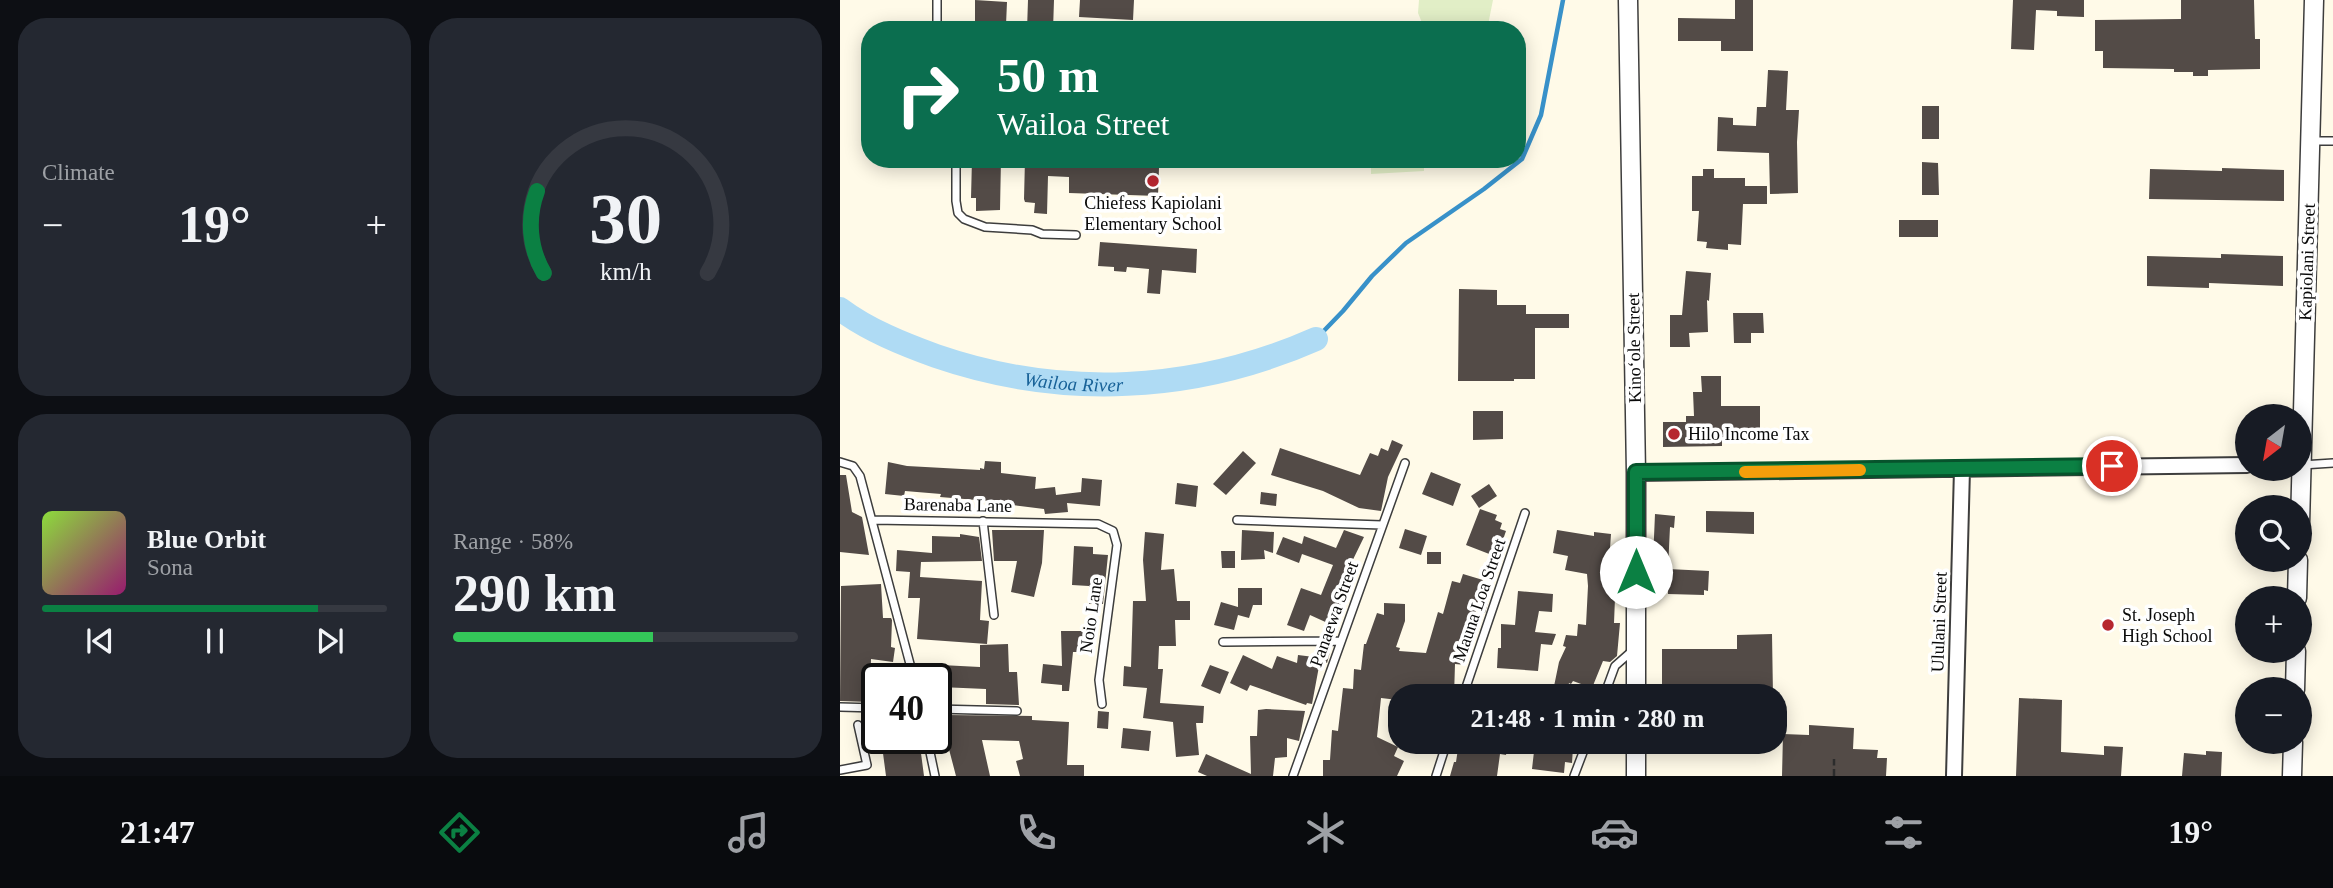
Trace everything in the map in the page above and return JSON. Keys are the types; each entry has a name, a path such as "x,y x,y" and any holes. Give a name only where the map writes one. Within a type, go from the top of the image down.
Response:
{"street":[{"name":"Kinoʻole Street","path":"1628,0 1636,472 1636,684"},
{"name":"Kapiolani Street","path":"2302,404 2314,0"},
{"path":"1636,472 2235,465"},
{"name":"Ululani Street","path":"1954,776 1962,468"},
{"path":"1636,754 1636,776"},
{"path":"2292,776 2293,754"}],"lane":[{"path":"937,0 937,21"},
{"path":"2310,141 2333,141"},
{"path":"956,168 956,201 958,213 964,219 985,227 1076,235"},
{"path":"840,462 850,464 859,473 910,663"},
{"name":"Panaewa Street","path":"1293,776 1405,463"},
{"path":"2312,465 2331,465"},
{"name":"Mauna Loa Street","path":"1467,684 1525,513"},
{"name":"Barenaba Lane","path":"873,520 1098,524 1113,531"},
{"path":"1237,520 1382,525"},
{"path":"983,521 994,615"},
{"name":"Noio Lane","path":"1102,704 1099,680 1117,545 1113,531"},
{"path":"1223,642 1341,642"},
{"path":"1608,684 1615,666 1637,647"},
{"path":"840,707 861,708"},
{"path":"952,709 1017,711"},
{"path":"840,769 867,765 858,725"},
{"path":"931,754 935,776"},
{"path":"1436,776 1443,754"},
{"path":"1574,776 1582,754"}],"path":[{"path":"1834,759 1834,776"}],"green space":[{"path":"1419,0 1493,0 1489,21 1421,21 1418,13"},
{"path":"1371,168 1424,168 1424,171 1371,174"}],"building":[{"path":"975,0 1007,2 1006,21 975,21"},
{"path":"1028,0 1054,0 1053,21 1027,21"},
{"path":"1080,0 1134,0 1133,20 1079,17"},
{"path":"1735,0 1753,0 1753,51 1721,51 1721,41 1678,41 1678,18 1735,19"},
{"path":"2013,0 2084,0 2084,17 2057,16 2057,11 2036,10 2034,50 2011,49"},
{"path":"2181,0 2254,0 2255,39 2260,39 2260,69 2208,70 2208,76 2193,76 2193,72 2174,72 2174,69 2103,68 2103,51 2095,51 2095,20 2181,19"},
{"path":"1768,70 1788,71 1786,110 1799,110 1798,193 1770,194 1769,153 1717,151 1718,117 1733,118 1733,125 1756,126 1757,107 1766,107"},
{"path":"1922,106 1939,106 1939,139 1922,139"},
{"path":"1922,162 1938,163 1939,195 1922,195"},
{"path":"972,168 1001,168 1000,210 976,211 976,198 971,198"},
{"path":"1025,168 1159,168 1158,196 1069,193 1069,177 1048,176 1047,214 1034,213 1035,203 1025,202"},
{"path":"2222,168 2284,170 2284,201 2149,199 2150,169 2222,171"},
{"path":"1703,169 1714,169 1714,178 1745,178 1745,186 1767,186 1767,204 1743,204 1741,245 1728,244 1728,250 1706,248 1707,242 1697,241 1699,211 1692,211 1692,176 1703,176"},
{"path":"1899,220 1938,220 1938,237 1899,237"},
{"path":"1100,242 1197,249 1196,273 1162,270 1160,294 1147,293 1149,269 1127,267 1126,272 1114,271 1114,267 1098,266"},
{"path":"2221,254 2283,256 2283,286 2209,283 2209,288 2147,286 2147,256 2221,258"},
{"path":"1686,271 1711,273 1709,301 1707,300 1708,332 1689,333 1690,347 1670,347 1670,315 1682,315"},
{"path":"1459,289 1497,290 1497,305 1526,305 1526,314 1569,314 1569,328 1535,328 1535,379 1458,381"},
{"path":"1733,313 1763,313 1764,333 1751,333 1751,343 1734,343"},
{"path":"1701,376 1721,376 1721,406 1760,406 1760,429 1753,429 1753,438 1722,438 1722,446 1663,447 1663,422 1686,422 1686,416 1694,416 1693,392 1702,392"},
{"path":"1473,411 1503,411 1503,439 1473,440"},
{"path":"1392,440 1403,445 1388,477 1381,511 1359,508 1323,491 1271,475 1280,448 1360,475 1370,453 1378,456 1381,448 1388,451"},
{"path":"1243,451 1256,463 1226,495 1213,484"},
{"path":"985,461 1001,462 1001,473 1036,477 1035,489 1055,487 1056,495 1081,492 1082,478 1102,480 1100,506 1067,503 1068,512 1045,514 1044,509 1013,503 940,497 941,494 905,491 904,496 885,494 888,462 907,466 980,470 984,469"},
{"path":"1431,472 1461,484 1453,506 1422,494"},
{"path":"840,475 846,475 852,512 862,517 869,555 840,552"},
{"path":"1177,483 1198,486 1196,507 1175,504"},
{"path":"1489,484 1497,496 1479,508 1471,496"},
{"path":"1261,492 1277,494 1276,506 1260,504"},
{"path":"1480,509 1497,515 1495,520 1502,523 1500,529 1506,531 1497,557 1466,545"},
{"path":"1706,511 1754,512 1754,534 1706,532"},
{"path":"1655,514 1675,516 1674,528 1670,527 1668,569 1709,571 1708,591 1704,590 1704,595 1668,594 1668,589 1657,589 1658,560 1653,560"},
{"path":"1405,529 1427,536 1421,555 1399,548"},
{"path":"992,530 1044,530 1042,563 1034,597 1011,592 1017,561 994,561"},
{"path":"1242,530 1274,532 1273,553 1264,550 1265,559 1241,560"},
{"path":"1344,530 1364,537 1344,578 1352,582 1332,625 1310,615 1304,631 1287,625 1301,588 1321,595 1333,565 1302,554 1299,563 1276,554 1283,537 1302,544 1304,536 1336,548"},
{"path":"1557,530 1594,536 1594,532 1611,534 1610,549 1620,550 1619,564 1612,564 1611,598 1615,598 1614,623 1620,623 1617,656 1610,662 1603,661 1594,684 1573,681 1571,684 1554,684 1559,662 1566,647 1563,646 1566,635 1577,636 1578,624 1586,625 1588,586 1587,574 1565,570 1568,556 1553,553"},
{"path":"1145,532 1164,534 1161,570 1174,569 1177,601 1190,601 1190,620 1175,620 1176,646 1159,646 1158,669 1163,669 1160,703 1204,706 1203,723 1196,723 1199,755 1176,757 1173,722 1143,718 1147,688 1123,686 1124,666 1131,667 1133,601 1146,601 1143,560"},
{"path":"960,534 979,537 982,561 921,562 920,577 982,581 980,620 989,621 987,644 917,639 920,598 908,598 910,572 896,571 897,550 932,553 932,536 960,537"},
{"path":"1074,546 1093,547 1093,554 1108,555 1103,604 1089,604 1089,586 1072,585"},
{"path":"1221,551 1235,551 1235,568 1222,568"},
{"path":"1427,552 1441,552 1441,564 1427,564"},
{"path":"1463,574 1483,580 1477,599 1488,602 1485,613 1476,610 1467,646 1466,665 1455,664 1454,684 1388,684 1388,699 1381,698 1377,737 1388,742 1388,754 1395,754 1394,756 1404,761 1397,776 1323,776 1323,760 1330,760 1332,730 1338,731 1343,688 1353,689 1354,669 1361,670 1364,644 1377,613 1384,615 1384,603 1405,604 1405,621 1396,647 1400,648 1399,651 1426,653 1438,612 1443,614 1452,581 1460,583"},
{"path":"881,584 883,618 892,620 891,647 895,648 893,662 871,659 871,663 861,663 861,702 840,701 841,586"},
{"path":"1238,588 1262,588 1262,605 1253,605 1249,618 1238,615 1234,630 1214,625 1221,602 1238,607"},
{"path":"1518,591 1553,594 1552,612 1539,611 1535,632 1556,634 1552,645 1541,644 1538,671 1497,668 1498,648 1501,648 1501,624 1515,625"},
{"path":"1061,631 1083,631 1083,652 1073,652 1069,691 1062,691 1062,685 1041,683 1043,664 1062,666"},
{"path":"1772,634 1773,684 1662,684 1662,649 1737,649 1737,635"},
{"path":"1008,644 1009,672 1017,672 1019,705 986,704 986,689 952,688 952,666 980,667 980,645"},
{"path":"1316,649 1330,652 1327,663 1320,661 1312,704 1306,705 1250,685 1247,691 1230,683 1243,655 1272,669 1277,656 1297,663 1298,655 1314,657"},
{"path":"1210,665 1229,672 1220,694 1201,686"},
{"path":"2019,698 2062,700 2061,752 2104,755 2104,746 2123,747 2121,776 2016,776"},
{"path":"1258,710 1305,711 1299,741 1287,738 1287,757 1275,758 1273,776 1207,776 1198,772 1206,754 1251,774 1250,736 1257,736"},
{"path":"1098,711 1109,712 1108,729 1097,728"},
{"path":"952,715 1032,716 1032,720 1069,722 1067,765 1084,765 1084,776 1020,776 1016,761 1023,759 1019,741 982,740 990,776 956,776 950,754"},
{"path":"1809,725 1854,728 1853,749 1878,750 1877,758 1887,758 1886,776 1782,776 1783,754 1787,754 1787,734 1809,735"},
{"path":"1123,728 1151,731 1149,751 1121,748"},
{"path":"2206,751 2222,752 2221,776 2182,776 2184,753 2206,755"},
{"path":"883,754 921,754 924,776 886,776"},
{"path":"1457,754 1500,754 1497,776 1450,776"},
{"path":"1534,754 1573,754 1572,763 1565,762 1564,773 1532,769"}],"waterway":[{"path":"1526,150 1541,115 1563,0"},
{"path":"1316,339 1372,276 1406,243 1511,168"},
{"name":"Wailoa River","path":"840,309 874,330 936,356 983,370 1079,384 1127,384 1223,370 1270,357 1316,339"}],"slow traffic":[{"path":"1745,472 1860,470"}],"place":[{"name":"Chiefess Kapiolani Elementary School","path":"1153,181"},
{"name":"Hilo Income Tax","path":"1674,434"},
{"name":"St. Joseph High School","path":"2108,625"}],"route":[{"path":"1636,572 1636,472 2112,466"}]}
